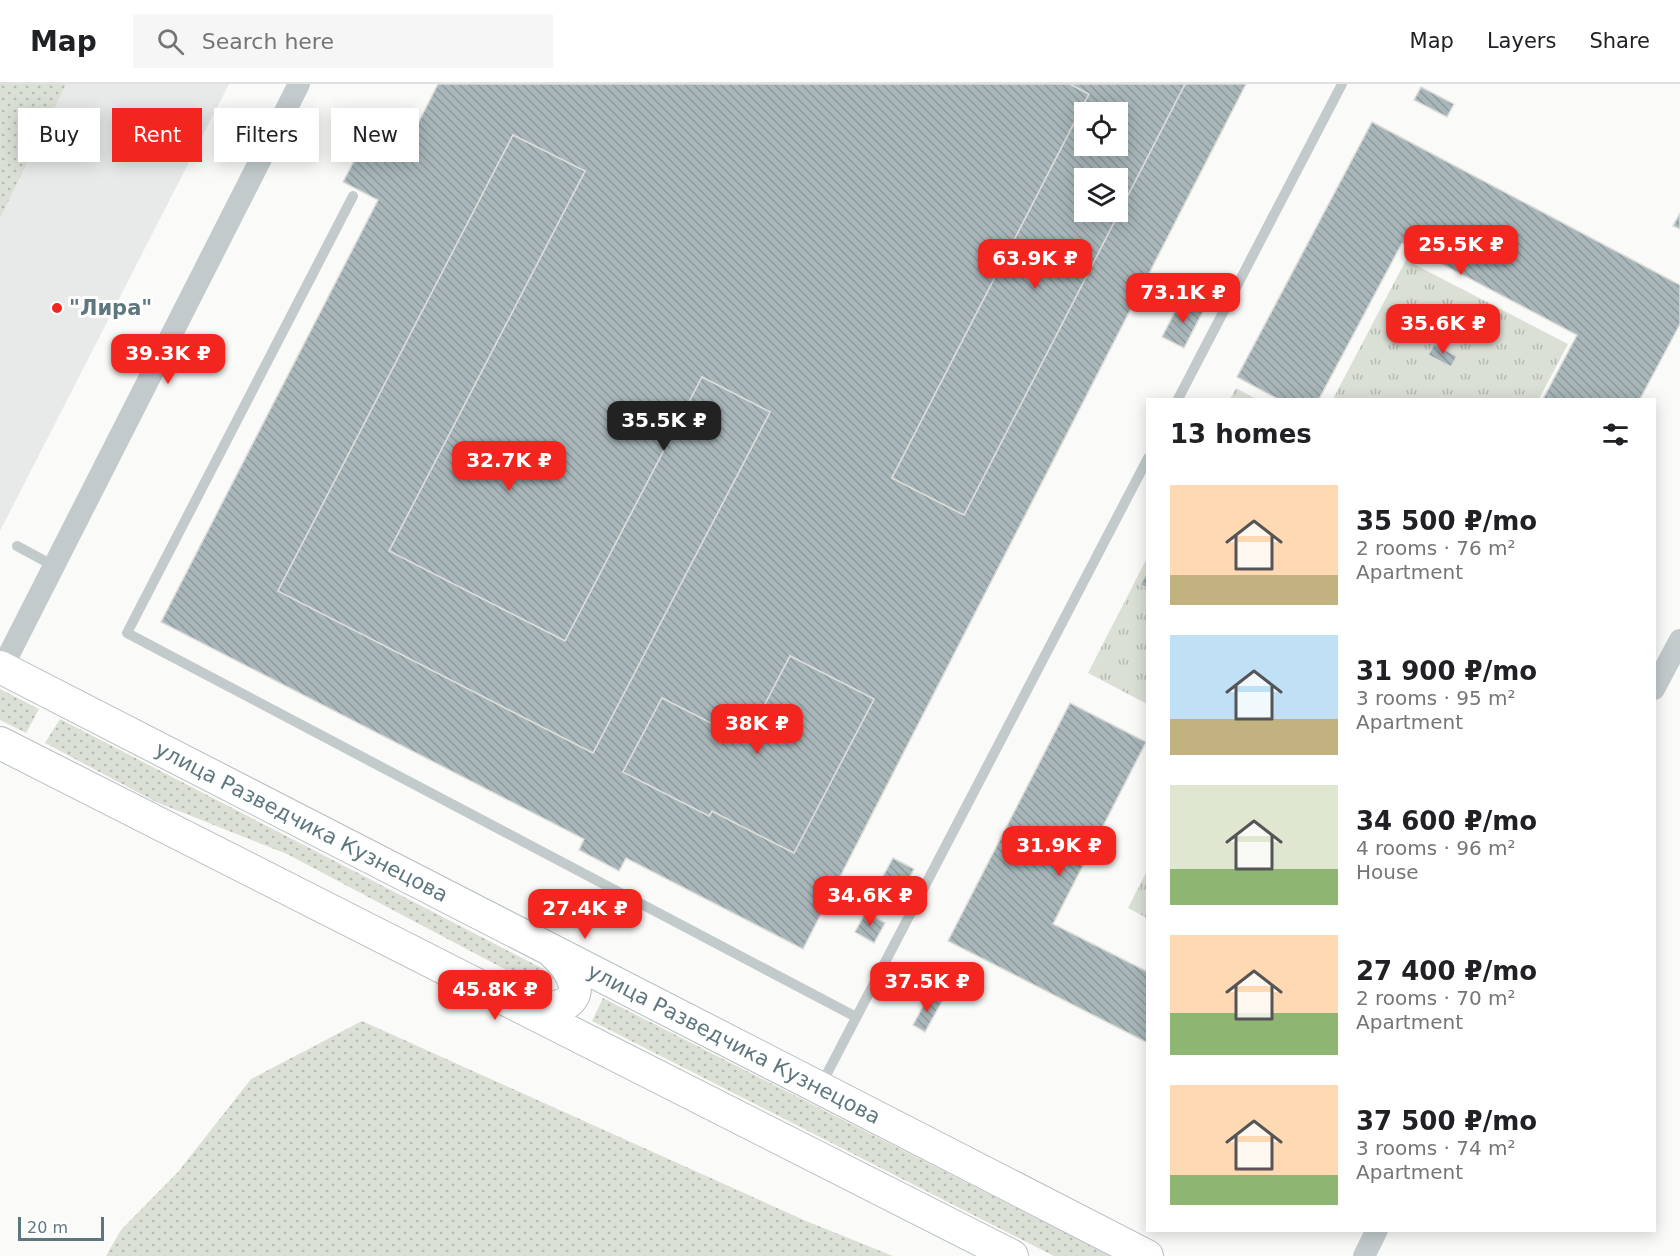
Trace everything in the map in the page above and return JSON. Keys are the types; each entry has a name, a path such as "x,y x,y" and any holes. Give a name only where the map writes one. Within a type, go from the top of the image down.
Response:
{"main road":[{"name":"улица Разведчика Кузнецова","path":"1,668 1147,1256"},
{"path":"0,743 1011,1256"},
{"path":"522,1007 546,1011 562,1007 573,997 575,981 568,967 550,950"}],"street":[{"path":"1,668 299,84"},
{"path":"1656,685 1680,640"},
{"path":"1364,1256 1376,1232"}],"lane":[{"path":"1179,398 1342,84"},
{"path":"353,196 127,633 856,1017"},
{"path":"819,1088 1146,462"},
{"path":"17,546 54,566"}],"shaded area":[{"name":"\"Лира\"","path":"0,84 229,84 217,108 214,108 214,113 202,137 202,108 112,108 112,162 189,162 0,531"}],"green space":[{"path":"0,84 66,84 54,108 18,108 18,162 28,162 0,218"},
{"path":"1406,260 1568,344 1540,398 1334,398"},
{"path":"1236,388 1254,398 1231,398"},
{"path":"1146,560 1146,703 1088,673"},
{"path":"0,689 39,709 26,733 0,720"},
{"path":"60,719 555,975 546,991 287,854 156,802 45,743"},
{"path":"1146,873 1146,917 1128,908"},
{"path":"603,998 1111,1256 1054,1256 592,1021"},
{"path":"362,1021 806,1221 893,1256 106,1256 121,1230 178,1172 251,1079"}],"building":[{"path":"438,84 1070,84 1089,94 1085,102 1074,102 1074,123 892,478 964,515 1114,222 1128,222 1128,195 1185,84 1246,84 803,949 626,858 619,871 579,850 584,839 161,622 378,200 343,182 354,162 419,162 419,122","holes":["513,135 585,171 389,551 565,641 702,377 770,412 593,753 278,591","790,656 874,699 794,853 712,811 709,816 623,772 662,698 746,741"]},
{"path":"1070,84 1185,84 1128,195 1128,168 1074,168 1074,222 1114,222 964,515 892,478 1074,123 1074,156 1128,156 1128,102 1085,102 1089,94"},
{"path":"1421,87 1454,104 1447,117 1414,100"},
{"path":"1372,122 1680,285 1680,324 1641,398 1544,398 1577,335 1402,243 1320,398 1276,398 1237,377"},
{"path":"513,135 585,171 389,551 565,641 702,377 770,412 593,753 278,591"},
{"path":"1680,213 1680,229 1673,226"},
{"path":"1181,300 1203,311 1184,348 1162,337"},
{"path":"1434,344 1457,356 1451,367 1428,355"},
{"path":"1146,574 1146,588 1140,585"},
{"path":"790,656 874,699 794,853 712,811 709,816 623,772 662,698 746,741"},
{"path":"1070,703 1146,742 1053,924 1146,971 1146,1042 948,941"},
{"path":"893,858 914,869 890,913 869,902"},
{"path":"866,912 885,923 874,943 855,932"},
{"path":"929,995 942,1001 925,1032 913,1025"}],"place":[{"name":"\"Лира\"","path":"57,308"}]}
